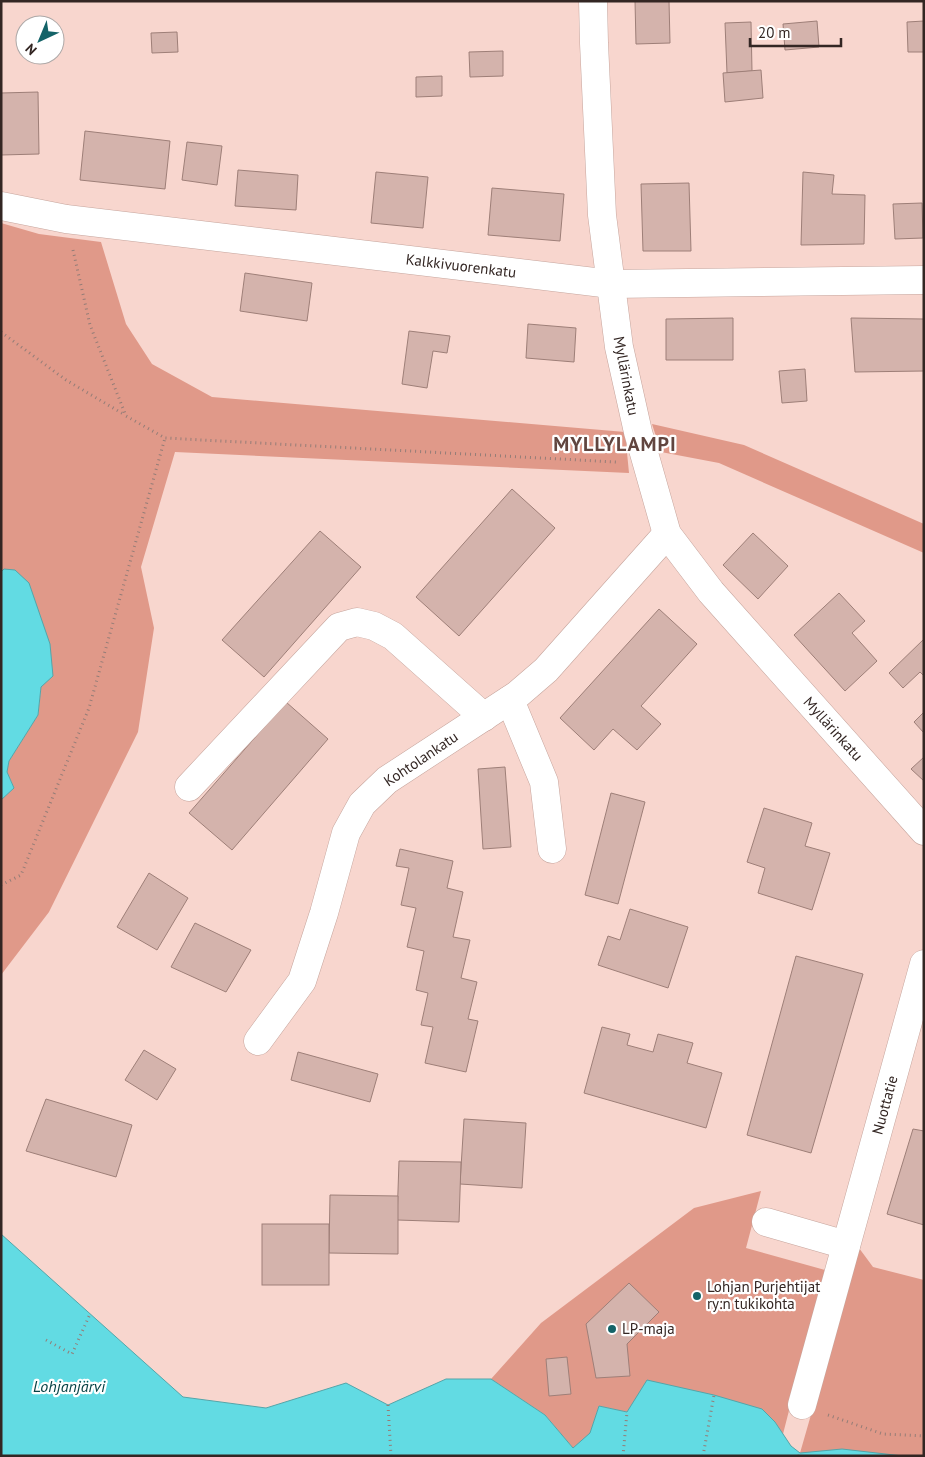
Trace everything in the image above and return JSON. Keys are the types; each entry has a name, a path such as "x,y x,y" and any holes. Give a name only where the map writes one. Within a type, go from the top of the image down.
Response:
{"street":[{"name":"Myllärinkatu","path":"593,1 602,216 619,347 638,432 666,534 710,592 924,831"},
{"name":"Kalkkivuorenkatu","path":"1,206 66,219 611,284 924,280"},
{"name":"Kohtolankatu","path":"258,1041 302,982 324,913 346,833 362,804 387,780 518,695 546,670 666,534"},
{"path":"189,787 339,627 357,622 374,626 393,636 484,717"},
{"path":"510,700 544,782 552,849"},
{"name":"Nuottatie","path":"802,1405 924,964"},
{"path":"766,1222 846,1245"}],"path":[{"path":"66,219 90,325 126,416"},
{"path":"1,332 66,380 165,438 647,464"},
{"path":"1,885 21,875 89,708 165,438"},
{"path":"46,1340 72,1354 90,1314"},
{"path":"703,1456 714,1395"},
{"path":"388,1405 391,1456"},
{"path":"802,1405 883,1434 924,1436"},
{"path":"623,1456 627,1412"}],"shaded area":[{"path":"1,223 39,234 101,242 126,324 152,364 212,397 625,432 629,473 175,452 141,567 154,628 138,732 49,912 1,975 1,800 14,788 7,772 9,761 38,715 41,687 4,569 1,572"},
{"path":"652,424 744,445 924,524 924,553 719,463 661,452"},
{"name":"Lohjan Purjehtijat ry:n tukikohta","path":"761,1191 746,1248 825,1270 783,1434 775,1422 627,1412 599,1406 590,1434 573,1448 545,1415 491,1379 541,1323 694,1208"},
{"path":"859,1248 873,1267 924,1280 924,1456 800,1453"}],"water":[{"path":"4,569 15,570 29,583 50,644 53,676 41,687 38,715 9,761 7,772 14,788 1,800 1,572"},
{"name":"Lohjanjärvi","path":"1,1234 183,1397 266,1408 346,1383 388,1405 446,1379 491,1379 545,1415 573,1448 590,1433 599,1406 627,1412 647,1380 714,1395 762,1409 775,1422 791,1446 800,1453 842,1449 903,1456 1,1456"}],"building":[{"path":"635,1 669,1 670,43 636,44"},
{"path":"817,21 819,47 785,50 783,24"},
{"path":"924,21 924,52 908,52 907,22"},
{"path":"751,22 752,71 727,73 725,23"},
{"path":"177,32 178,52 152,53 151,33"},
{"path":"503,51 503,76 470,77 469,52"},
{"path":"761,70 763,98 725,102 723,73"},
{"path":"442,76 442,96 416,97 416,77"},
{"path":"38,92 39,154 1,155 1,93"},
{"path":"85,131 170,141 165,189 80,180"},
{"path":"187,142 222,146 217,185 182,180"},
{"path":"238,170 298,175 296,210 235,206"},
{"path":"376,172 428,177 423,228 371,223"},
{"path":"803,172 834,175 832,194 865,195 864,244 801,245"},
{"path":"689,183 691,251 643,251 641,184"},
{"path":"492,188 564,194 560,241 488,235"},
{"path":"922,203 923,238 895,239 893,204"},
{"path":"245,273 312,283 307,321 240,311"},
{"path":"733,318 733,360 666,360 666,319"},
{"path":"851,318 924,319 924,371 855,372"},
{"path":"528,324 576,328 574,362 526,358"},
{"path":"409,331 450,336 447,353 433,351 427,388 402,384"},
{"path":"805,369 807,401 782,403 779,371"},
{"path":"512,489 555,528 459,636 416,597"},
{"path":"320,531 361,567 264,677 222,640"},
{"path":"753,533 788,566 758,599 723,565"},
{"path":"839,593 865,621 852,633 877,661 845,691 794,635"},
{"path":"659,609 697,644 641,706 661,724 637,750 613,729 594,750 560,718"},
{"path":"924,639 924,676 920,672 903,688 889,673"},
{"path":"286,702 328,739 232,850 189,813"},
{"path":"924,712 924,733 914,722"},
{"path":"924,757 924,781 911,769"},
{"path":"505,767 511,847 483,849 478,769"},
{"path":"611,793 645,802 618,904 585,895"},
{"path":"764,808 812,823 805,846 830,853 812,910 758,893 765,868 747,862"},
{"path":"400,849 453,861 447,888 463,892 453,937 470,940 461,978 477,982 468,1019 478,1021 466,1072 425,1063 433,1027 421,1025 428,993 416,990 424,951 407,947 416,908 401,905 409,868 396,866"},
{"path":"149,873 188,898 157,950 117,927"},
{"path":"630,909 688,927 668,988 598,965 608,936 620,940"},
{"path":"195,923 251,950 226,992 171,967"},
{"path":"796,956 863,974 811,1153 747,1135"},
{"path":"602,1027 630,1034 627,1045 653,1052 658,1034 693,1043 687,1063 722,1073 706,1128 584,1093"},
{"path":"144,1050 176,1069 157,1100 125,1080"},
{"path":"298,1052 378,1074 370,1102 291,1080"},
{"path":"46,1099 132,1125 116,1177 26,1151"},
{"path":"464,1119 526,1123 522,1188 460,1184"},
{"path":"913,1129 924,1131 924,1225 887,1214"},
{"path":"399,1161 461,1162 459,1222 397,1220"},
{"path":"330,1195 398,1196 398,1254 329,1253"},
{"path":"262,1224 329,1224 329,1285 262,1285"},
{"path":"629,1283 659,1312 627,1344 630,1376 596,1378 586,1324"},
{"path":"567,1357 571,1394 549,1396 546,1359"}],"place":[{"name":"Lohjan Purjehtijat ry:n tukikohta","path":"697,1296"},
{"name":"LP-maja","path":"612,1329"}],"district":[{"name":"MYLLYLAMPI","path":"615,444"}]}
